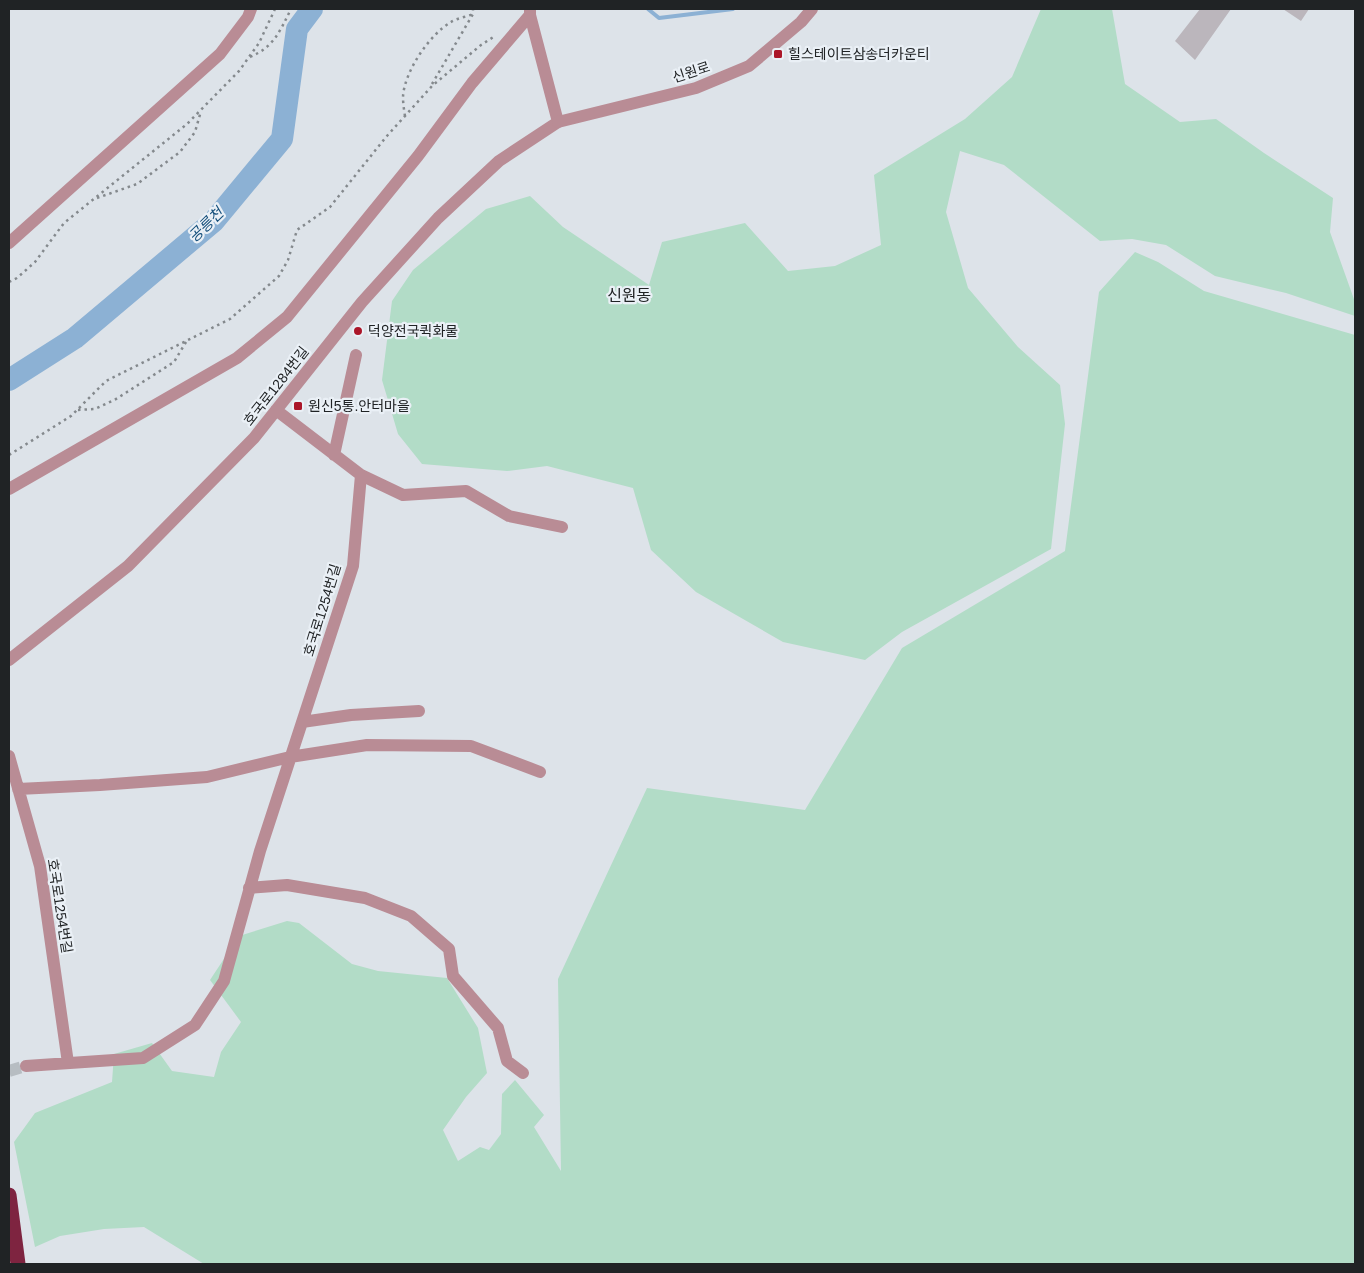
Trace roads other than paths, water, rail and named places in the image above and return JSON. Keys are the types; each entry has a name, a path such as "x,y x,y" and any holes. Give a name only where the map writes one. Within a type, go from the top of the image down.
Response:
{"highway":[{"path":"9,1195 18,1264"}],"street":[{"path":"9,243 220,54 252,9"},
{"name":"신원로","path":"558,122 696,88 749,66 802,22 812,9"},
{"path":"530,12 558,122"},
{"path":"9,489 237,358 286,317 418,156 472,83 530,12"},
{"name":"호국로1284번길","path":"9,660 128,566 254,438 362,302 438,218 499,161 558,122"},
{"path":"334,455 356,355"},
{"path":"276,410 361,475 403,495 466,491 509,516 562,527"},
{"name":"호국로1254번길","path":"26,1066 143,1058 195,1026 224,981 249,888 353,566 361,475"},
{"path":"302,722 351,715 419,712"},
{"path":"18,789 207,777 290,757 367,745 471,746 540,772"},
{"name":"호국로1254번길","path":"9,756 40,866 68,1063"},
{"path":"249,888 287,885 365,898 411,916 449,949 453,976 498,1028 507,1061 523,1073"}],"waterway":[{"name":"공릉천","path":"9,380 75,338 214,221 282,139 297,29 312,9"},
{"path":"648,9 659,18 733,9"}],"tunnel":[{"path":"9,1071 26,1066"}],"place":[{"name":"힐스테이트삼송더카운티","path":"778,54"},
{"name":"덕양전국퀵화물","path":"358,331"},
{"name":"원신5통.안터마을","path":"298,406"}],"district":[{"name":"신원동","path":"629,295"}]}
